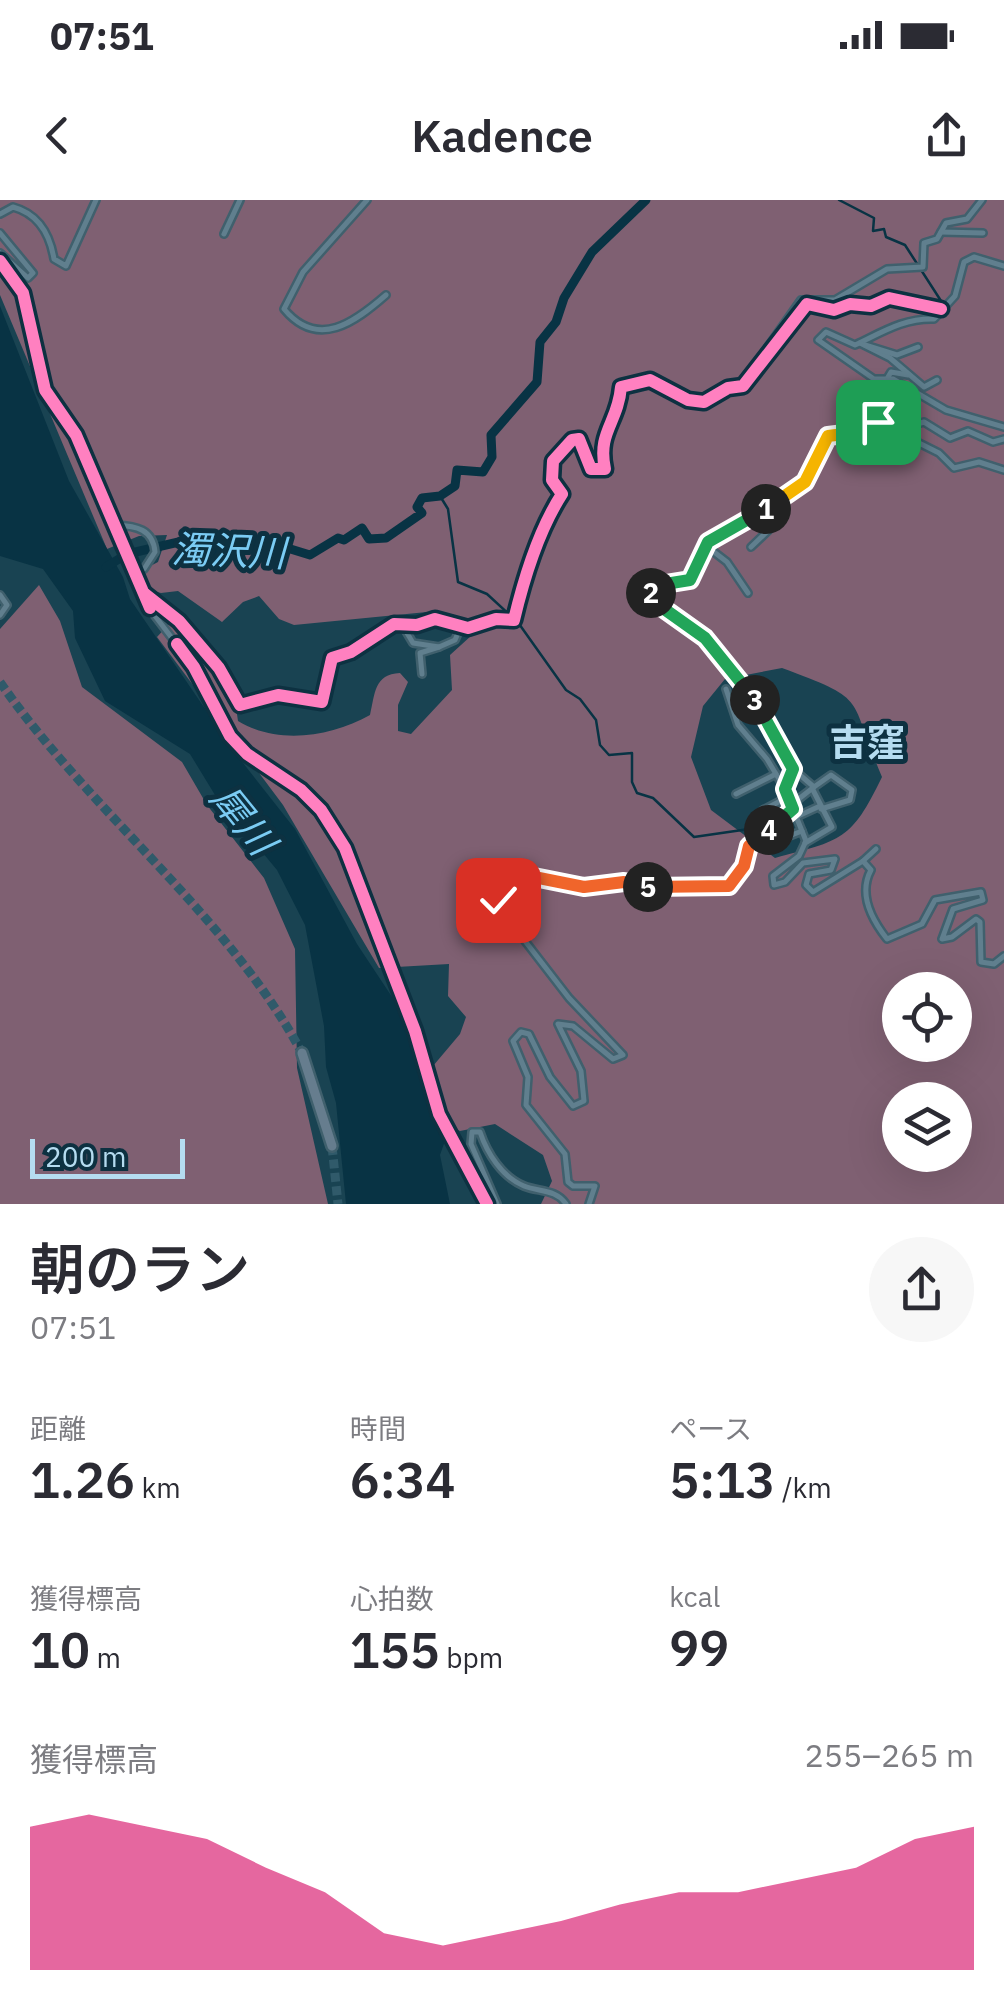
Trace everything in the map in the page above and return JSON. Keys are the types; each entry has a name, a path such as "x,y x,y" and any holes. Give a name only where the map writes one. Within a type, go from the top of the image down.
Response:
{"highway":[{"path":"302,1052 332,1146"}],"street":[{"path":"0,214 13,207 22,209 47,232 54,259 66,266 96,200"},
{"path":"224,234 240,200"},
{"path":"366,200 303,272 284,308 296,320 330,332 346,328 386,295"},
{"path":"754,372 754,363 801,300 835,300 886,269 923,267 924,243 937,239 946,223 962,222 975,213 982,200"},
{"path":"941,232 983,233"},
{"path":"0,233 34,273 28,278 0,253"},
{"path":"860,344 874,332 892,331 907,319 934,319 956,296 960,272 969,258 1004,266"},
{"path":"0,261 23,293 46,390 63,422 76,435 150,608 194,667 230,736 247,754 275,770"},
{"path":"145,594 180,621 219,668 240,705 278,695 322,702 332,658 351,652 388,626 435,618 461,626 514,619 529,576 528,560 544,537 562,494 552,480 553,461 572,440 579,438 592,469 605,469 602,438 620,410 621,387 650,380 688,400 704,402 728,388 743,386 804,305 834,310 853,304 871,306 890,298 942,309"},
{"path":"918,347 897,355 860,344 850,345 826,332 818,340 870,376 887,378 946,410 1004,427"},
{"path":"860,344 924,386 937,380"},
{"path":"887,378 892,372 911,376"},
{"path":"876,849 813,892 806,885 809,874 831,870 835,859 803,863 784,882 774,885 772,876 799,856 806,842 832,826 814,788 793,769 767,718 732,668 705,638 652,599 656,586 690,580 705,545 805,482 828,436 868,431 878,422 897,430 924,422 950,438 968,431 993,442 1004,439"},
{"path":"868,431 886,445 912,440 922,444 954,468 979,462 1004,470"},
{"path":"751,547 774,526 770,507"},
{"path":"116,526 141,528 154,541 156,552 144,569 137,570"},
{"path":"705,545 727,562 748,593"},
{"path":"0,595 7,605 0,615"},
{"path":"401,624 413,644 438,647"},
{"path":"422,674 420,653 455,640 461,626"},
{"path":"726,688 738,725 785,789 806,842"},
{"path":"736,794 793,769"},
{"path":"785,789 793,769"},
{"path":"589,1204 595,1186 568,1182 565,1154 526,1105 528,1077 513,1041 521,1032 529,1034 550,1077 574,1106 584,1101 581,1071 558,1024 573,1026 613,1059 623,1054 581,1013 525,941 516,914 485,894 482,881 487,876 506,880 529,876 584,887 624,882 723,888 741,872 749,846 766,836 775,821 831,774 852,790 850,800 796,817"},
{"path":"763,810 788,797"},
{"path":"784,838 802,831"},
{"path":"863,861 871,870 865,887 869,907 887,939 922,924 935,900 981,892 982,900 953,909 942,938 952,937 978,920 981,962 994,964 1004,956"},
{"path":"385,958 415,1031 439,1114 487,1204"},
{"path":"497,1204 470,1144 472,1132 480,1132 487,1154 510,1178 556,1194 566,1204"}],"shaded area":[{"path":"0,200 1004,200 1004,1204 541,1204 552,1181 543,1155 495,1124 460,1131 452,1127 433,1066 460,1034 466,1017 448,996 449,964 379,968 283,805 157,637 169,624 188,618 231,673 238,721 270,733 321,733 355,723 370,715 380,681 400,673 408,682 398,705 398,731 411,734 452,690 450,655 472,635 469,619 427,612 294,625 279,619 259,596 243,602 222,622 178,591 161,593 131,585 129,577 158,562 167,535 139,536 107,549 0,295","holes":["782,668 830,687 852,704 882,777 862,814 842,835 775,858 711,810 691,757 703,706 725,679"]},
{"path":"39,585 60,621 82,687 182,762 207,805 264,878 295,949 297,1068 328,1204 0,1204 0,629"}],"water":[{"name":"犀川","path":"0,306 69,481 123,577 130,599 236,754 295,829 357,944 402,1012 446,1138 440,1155 450,1204 346,1204 336,1103 326,1067 324,1026 305,925 277,870 215,795 190,754 105,701 75,638 73,611 43,569 0,556"}],"waterway":[{"name":"濁沢川","path":"106,567 127,554 183,541 206,554 271,543 310,555 362,528 369,539 386,538 422,513 417,507 422,498 440,496 455,486 457,470 483,472 492,457 491,435 537,382 540,342 556,322 564,298 592,252 646,200"},
{"path":"839,200 874,218 873,231 884,229 886,237 905,245 943,304"},
{"path":"440,496 448,509 458,582 487,594 511,616"},
{"path":"517,621 566,690 580,699 596,720 600,745 609,755 632,753 632,782 637,793 653,798 694,837 756,828"}],"tunnel":[{"path":"0,682 74,775 237,955 302,1053"},
{"path":"275,770 317,810 333,832 356,878 385,958"},
{"path":"332,1146 338,1204"}],"cycle path":[{"path":"0,261 23,293 45,390 76,435 150,608"},
{"path":"145,594 179,621 219,668 240,705 278,695 322,702 332,658 351,652 394,624 417,625 435,619 468,628 496,619 514,620 533,555 562,494 552,480 553,461 572,440 579,439 591,469 605,469 604,446 621,387 650,380 688,400 704,402 728,388 743,386 807,304 834,310 850,304 871,306 889,298 941,309"},
{"path":"177,644 194,667 230,736 247,754 301,790 321,810 345,848 415,1031 439,1114 487,1204"}],"district":[{"name":"吉窪","path":"867,741"}],"route":[{"path":"498,900 481,889 487,876 506,880 529,876 584,887 624,882 640,886 723,888 741,872 749,846 766,836 775,821 793,809 785,789 793,769 766,715 705,638 653,601 651,592 659,585 690,580 708,542 799,488 828,436 857,429 868,431 878,422"}]}
